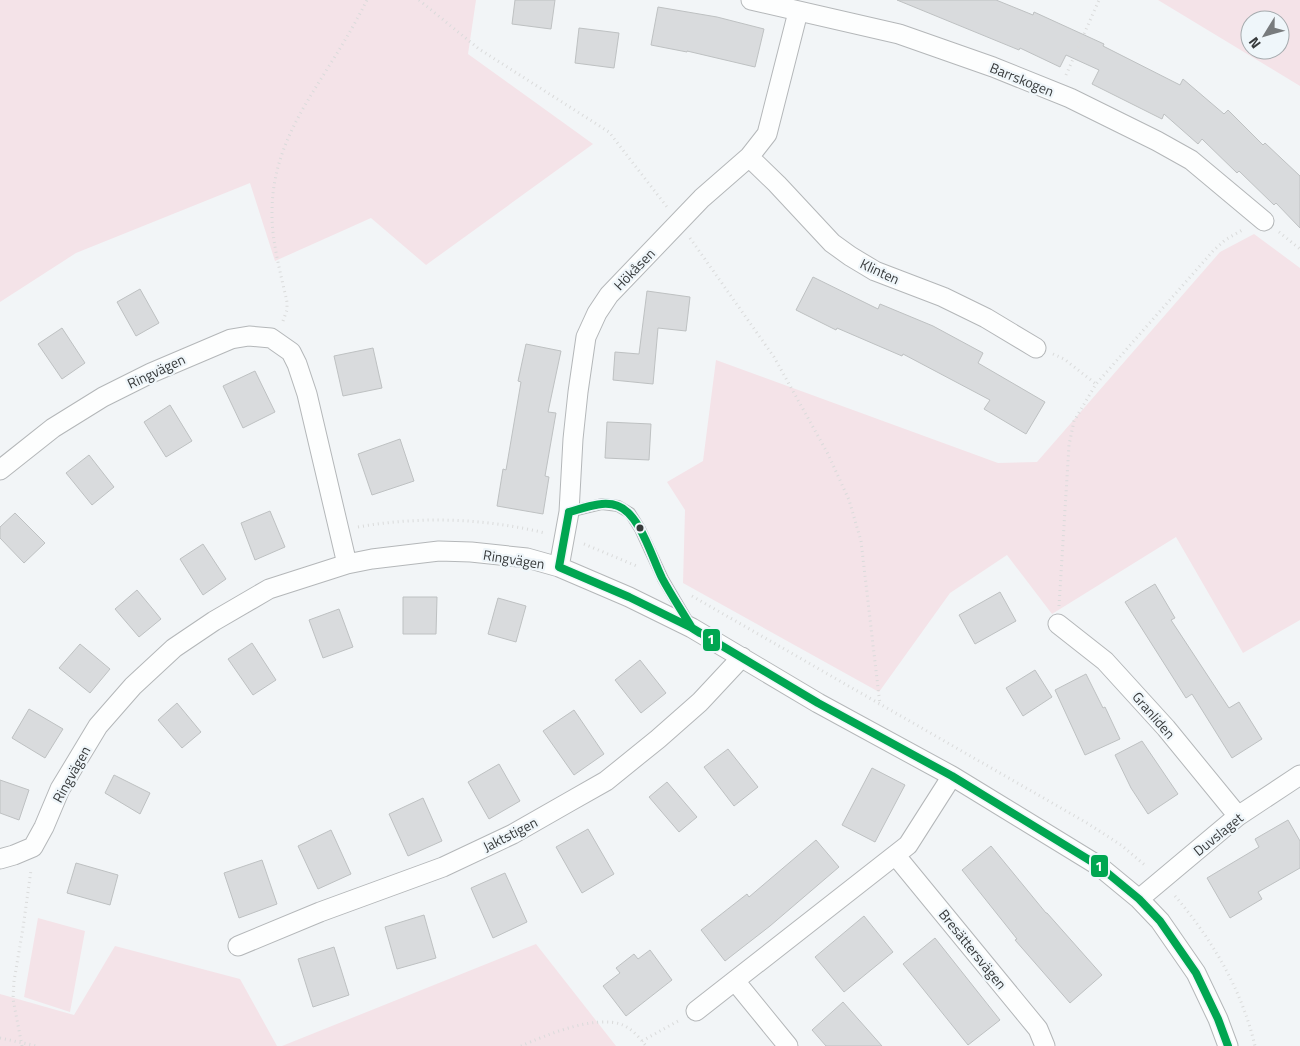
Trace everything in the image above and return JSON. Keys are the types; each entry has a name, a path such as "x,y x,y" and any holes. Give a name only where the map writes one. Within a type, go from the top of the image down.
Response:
{"street":[{"name":"Barrskogen","path":"751,0 899,34 993,67 1058,93 1157,141 1191,160 1264,221"},
{"name":"Hökåsen","path":"559,567 569,512 574,430 586,337 597,313 609,295 702,198 749,157 767,134 798,12"},
{"name":"Klinten","path":"749,157 832,243 850,256 875,271 943,297 986,318 1036,348"},
{"name":"Ringvägen","path":"0,470 53,428 103,396 231,339 249,336 271,338"},
{"path":"271,338 291,352 297,364 307,394 347,564"},
{"name":"Ringvägen","path":"33,846 44,827 60,789 98,726 133,686 174,648 214,620 269,589 372,558 439,551 471,552 527,558 559,567 629,597 692,628 818,703 952,776 1099,866 1139,899 1160,921 1196,973 1218,1019 1228,1046"},
{"name":"Granliden","path":"1058,624 1106,660 1166,728 1238,816"},
{"name":"Jaktstigen","path":"238,946 320,912 443,867 513,834 606,781 658,740 700,702 742,657"},
{"name":"Duvslaget","path":"1139,899 1238,816 1300,774"},
{"path":"696,1011 908,845 952,776"},
{"path":"0,859 14,856 33,846"},
{"name":"Bresättersvägen","path":"896,856 1038,1029 1044,1046"},
{"path":"735,981 788,1046"}],"lane":[{"path":"569,512 602,504 618,506 630,513 640,529 663,579 692,628"}],"path":[{"path":"271,338 285,319 287,310 272,216 276,179 282,151 300,113 368,0"},
{"path":"419,0 479,49 610,132 679,222 774,357 828,454 850,500 861,541 880,705"},
{"path":"1058,93 1099,0"},
{"path":"1058,624 1069,445 1074,421 1096,384 1213,250 1232,236 1264,221 1300,249"},
{"path":"1036,348 1050,352 1064,360 1096,384"},
{"path":"22,1044 13,999 14,980 26,909 33,846"},
{"path":"642,1041 696,1011"},
{"path":"521,1046 553,1033 596,1022 620,1024 628,1028 646,1046"},
{"path":"0,1038 38,1046"}],"shaded area":[{"path":"0,0 476,0 468,54 593,144 426,265 371,218 275,261 250,183 76,253 0,302"},
{"path":"1158,0 1300,0 1300,86 1257,60 1290,60 1290,10 1240,10 1240,50"},
{"path":"1254,234 1300,268 1300,620 1243,653 1176,537 1052,614 1007,555 950,593 879,692 683,583 685,510 667,482 703,461 716,360 998,463 1037,462 1220,252"},
{"path":"38,918 85,931 70,1012 24,997"},
{"path":"536,944 616,1046 282,1046"},
{"path":"115,946 240,979 277,1046 0,1046 0,994 74,1015"}],"building":[{"path":"515,0 555,0 551,29 512,24"},
{"path":"897,0 996,0 1033,15 1034,12 1104,44 1103,46 1180,85 1183,79 1224,114 1228,110 1263,145 1265,143 1300,176 1300,228 1276,203 1274,205 1239,171 1237,173 1202,139 1198,144 1164,114 1162,119 1092,84 1099,70 1066,55 1060,67 1020,48 1019,50"},
{"path":"658,7 717,17 764,29 755,67 687,51 651,45"},
{"path":"579,28 619,33 614,68 575,63"},
{"path":"813,277 878,309 880,304 933,326 983,353 978,363 1045,402 1026,434 984,409 990,400 903,354 902,356 837,328 836,330 796,310"},
{"path":"140,289 159,323 136,336 117,302"},
{"path":"647,291 690,297 686,331 658,328 653,384 613,380 615,352 639,354"},
{"path":"62,328 85,363 62,379 38,344"},
{"path":"526,344 561,351 548,412 556,413 545,476 549,477 543,514 497,506 503,469 506,470 521,382 518,381"},
{"path":"373,348 382,388 343,396 334,356"},
{"path":"255,371 275,412 243,428 223,386"},
{"path":"170,405 192,441 166,457 144,422"},
{"path":"607,422 651,424 649,460 605,458"},
{"path":"400,439 414,481 372,495 358,454"},
{"path":"89,455 114,487 92,505 66,473"},
{"path":"270,511 285,547 255,560 241,523"},
{"path":"15,513 45,543 24,563 0,538 0,527"},
{"path":"203,544 226,579 203,595 180,559"},
{"path":"1155,584 1175,618 1171,620 1229,708 1239,702 1262,739 1232,758 1192,694 1186,698 1125,602"},
{"path":"137,590 161,619 139,637 115,609"},
{"path":"1000,592 1016,621 975,644 959,615"},
{"path":"403,597 437,597 436,634 403,634"},
{"path":"498,598 526,606 516,642 488,634"},
{"path":"339,609 353,647 323,658 309,620"},
{"path":"252,643 276,680 253,695 228,659"},
{"path":"80,644 110,669 90,693 59,668"},
{"path":"640,660 666,693 641,713 615,680"},
{"path":"1035,670 1052,697 1023,716 1006,688"},
{"path":"1086,674 1103,708 1105,707 1120,739 1085,755 1055,690"},
{"path":"177,703 201,732 182,748 158,720"},
{"path":"29,709 63,729 45,758 12,738"},
{"path":"574,710 604,754 574,775 543,731"},
{"path":"1142,741 1178,794 1148,814 1131,788 1115,755"},
{"path":"728,749 758,787 734,806 704,767"},
{"path":"499,764 520,801 489,819 468,782"},
{"path":"872,768 905,785 875,842 842,825"},
{"path":"114,775 150,793 140,814 105,793"},
{"path":"0,780 29,790 19,820 0,813"},
{"path":"667,782 697,817 679,832 649,797"},
{"path":"423,798 442,841 408,856 389,814"},
{"path":"1288,820 1300,841 1300,868 1258,892 1262,899 1230,918 1207,878 1259,847 1255,839"},
{"path":"588,829 614,874 582,893 556,847"},
{"path":"331,830 351,874 318,889 298,846"},
{"path":"816,840 839,867 770,926 725,961 701,930 747,894 749,897"},
{"path":"991,846 1046,913 1102,975 1070,1003 1015,940 1017,939 962,870"},
{"path":"262,860 277,904 239,918 224,873"},
{"path":"76,863 118,875 110,905 67,893"},
{"path":"505,873 527,922 493,938 471,888"},
{"path":"424,915 436,958 397,969 385,927"},
{"path":"864,916 893,952 844,992 815,957"},
{"path":"935,938 1000,1020 968,1045 903,964"},
{"path":"334,947 349,995 313,1007 298,959"},
{"path":"650,950 672,980 626,1016 603,986 620,973 616,968 634,954 638,959"},
{"path":"843,1002 882,1046 826,1046 812,1030"}],"transit line":[{"name":"1","path":"569,512 594,505 606,504 618,506 626,511 639,527 662,578 673,597 692,628 700,633"},
{"name":"1","path":"569,512 559,567 629,597 692,628 818,703 952,776 1099,866 1139,899 1160,921 1196,973 1218,1019 1228,1046"}]}
